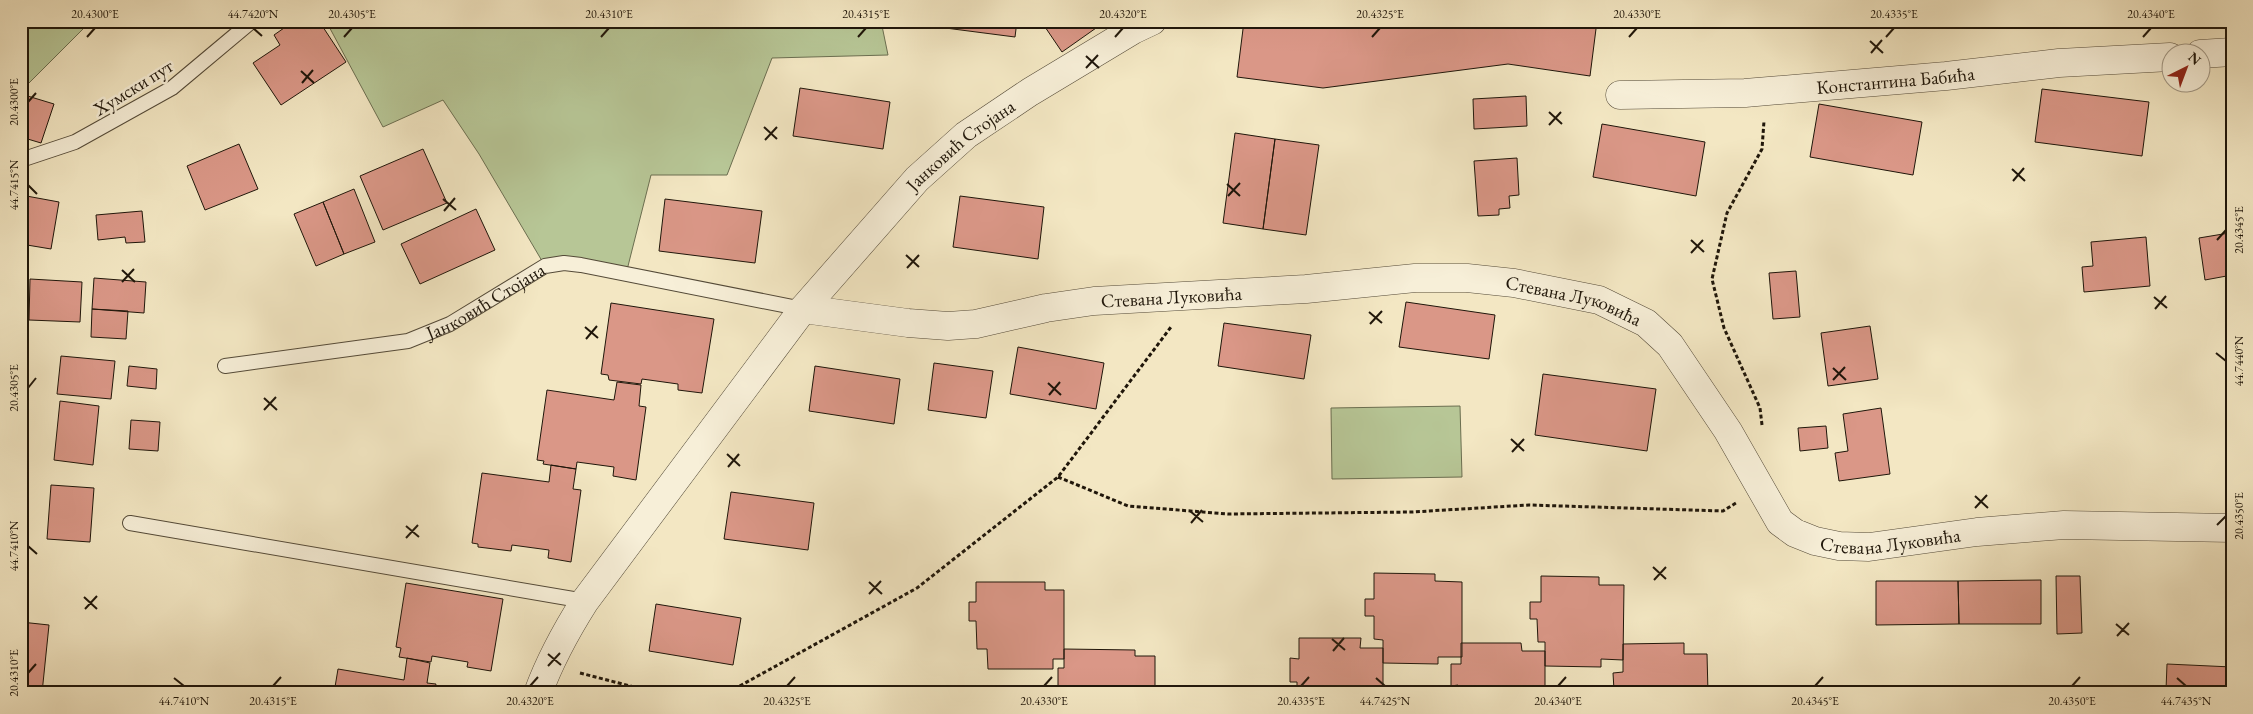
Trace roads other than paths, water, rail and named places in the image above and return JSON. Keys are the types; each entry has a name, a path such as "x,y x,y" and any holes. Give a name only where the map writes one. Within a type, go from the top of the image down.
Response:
{"street":[{"name":"Јанковић Стојана","path":"538,693 549,665 567,629 585,602 803,309 917,179 966,135 1030,92 1133,30 1152,21"},
{"path":"2210,53 2232,52"},
{"name":"Константина Бабића","path":"1620,95 1767,91 1946,76 2059,63 2160,57"},
{"name":"Стевана Луковића","path":"803,309 908,323 948,326 976,324 1046,308 1094,301 1315,288 1415,278 1466,278 1514,283 1599,300 1646,322 1670,345 1728,431 1780,522 1802,536 1840,546 1869,547 1977,532 2064,525 2232,528"}],"lane":[{"name":"Хумски пут","path":"21,160 75,142 172,88 252,21"},
{"name":"Јанковић Стојана","path":"225,366 408,340 450,324 546,266 564,263 803,309"},
{"path":"130,523 585,602"}]}
